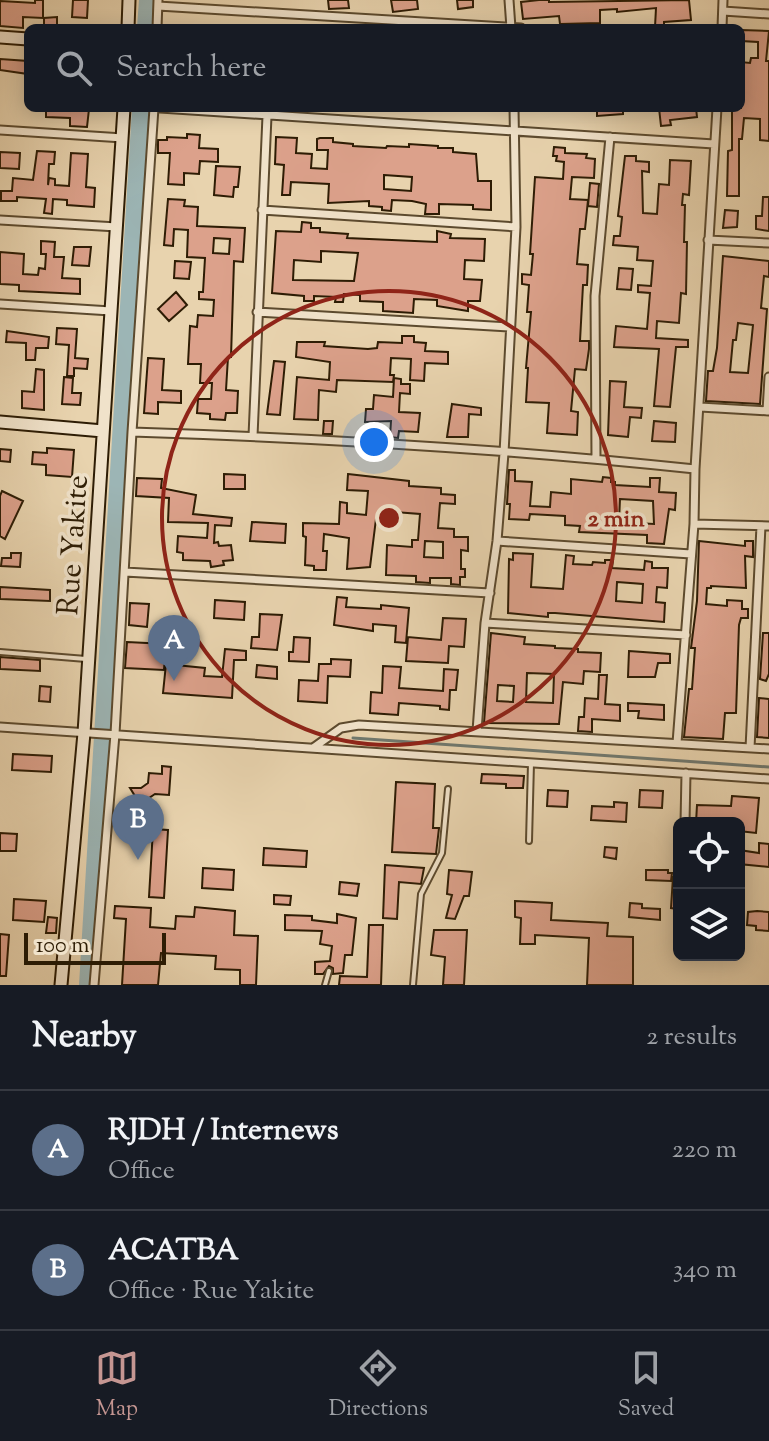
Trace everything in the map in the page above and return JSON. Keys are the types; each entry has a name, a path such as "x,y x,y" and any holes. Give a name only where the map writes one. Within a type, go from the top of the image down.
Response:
{"main road":[{"path":"128,24 129,0"},
{"path":"0,37 24,39"},
{"name":"Rue Yakite","path":"61,985 84,733 124,112"},
{"path":"0,422 103,431"}],"street":[{"path":"509,0 511,24"},
{"path":"722,24 723,0"},
{"path":"157,24 158,3 455,24"},
{"path":"723,11 769,14"},
{"path":"94,985 115,734 132,432 157,112"},
{"path":"212,112 714,144"},
{"path":"477,731 485,623 497,541 504,453 516,227 514,112"},
{"path":"677,743 694,524 717,112"},
{"path":"253,436 267,116"},
{"path":"0,130 123,138"},
{"path":"596,459 595,296 610,137"},
{"path":"262,210 516,227"},
{"path":"0,220 117,227"},
{"path":"708,240 769,243"},
{"path":"0,304 111,311"},
{"path":"257,312 509,327"},
{"path":"700,407 768,411 769,377"},
{"path":"132,432 253,436 596,459 695,469"},
{"path":"694,524 765,526 750,748"},
{"path":"497,541 691,554"},
{"path":"125,572 490,593"},
{"path":"485,623 686,635"},
{"path":"313,748 341,728 359,725 769,749"},
{"path":"0,727 769,779"},
{"path":"685,817 686,773"}],"lane":[{"path":"0,652 89,659"},
{"path":"529,841 531,763"},
{"path":"413,985 421,894 442,853 448,789"},
{"path":"325,985 329,971"}],"building":[{"path":"35,0 43,0 43,18 23,17 23,28 0,26 0,1 35,3"},
{"path":"73,0 88,0 87,18 72,17"},
{"path":"328,0 348,0 349,8 329,9"},
{"path":"391,0 417,0 418,9 393,12"},
{"path":"457,0 473,0 473,7 458,9"},
{"path":"689,0 691,20 655,24 656,8 617,12 617,9 600,10 600,23 560,24 559,16 523,19 521,2"},
{"path":"57,17 57,24 44,24 44,18"},
{"path":"745,30 769,31 766,61 769,61 769,141 760,140 760,119 744,118 742,139 739,139 739,196 727,196 732,112 745,112 745,62 758,58 758,42 745,41"},
{"path":"0,59 24,61 24,73 0,70"},
{"path":"46,112 89,112 87,127 70,126 70,118 46,117"},
{"path":"597,112 623,112 623,114 597,116"},
{"path":"659,112 696,112 697,117 670,120 671,125 661,126"},
{"path":"187,134 200,135 199,148 218,149 218,162 200,161 199,174 184,173 184,185 168,184 170,153 158,153 158,140 187,138"},
{"path":"276,137 297,138 296,153 312,154 311,168 327,169 328,150 317,150 317,139 320,138 333,138 333,142 353,146 386,148 409,147 409,144 453,148 453,152 476,154 478,181 491,181 491,210 473,209 473,205 439,204 439,214 425,214 426,204 412,201 392,200 391,211 369,206 369,201 328,203 329,184 291,182 290,195 282,195 284,165 275,164","holes":["384,175 412,177 411,191 384,189"]},
{"path":"554,147 565,148 565,153 587,154 586,158 595,159 594,178 572,177 570,199 588,200 585,229 580,229 577,264 588,265 587,285 583,285 580,341 589,341 589,349 586,370 575,369 571,411 578,412 577,435 547,433 549,403 526,402 531,312 527,312 529,285 522,284 522,274 531,275 535,177 563,179 564,162 556,161"},
{"path":"37,151 55,152 54,164 49,164 48,185 49,178 55,179 55,185 69,186 71,153 88,154 86,187 95,188 94,207 67,205 67,200 53,199 52,214 44,213 46,199 17,197 17,201 1,201 1,191 12,191 13,178 33,180"},
{"path":"0,152 20,153 19,169 0,168"},
{"path":"625,156 636,156 636,161 649,162 649,172 642,171 643,213 657,214 659,184 669,185 670,160 691,161 689,195 683,194 682,205 685,205 684,242 687,242 686,294 681,293 679,323 657,321 656,338 688,340 688,347 676,347 670,407 654,406 659,349 614,347 616,326 647,329 650,293 638,292 638,285 651,286 653,261 637,260 638,247 613,245 614,236 620,236 622,217 618,216"},
{"path":"216,166 240,167 238,187 234,187 233,197 214,195"},
{"path":"590,183 599,184 597,207 588,206"},
{"path":"763,197 769,197 769,231 756,229 756,216 762,216"},
{"path":"168,199 185,200 184,206 198,207 197,226 245,228 243,262 234,261 231,357 228,357 226,390 238,391 237,413 226,413 225,420 210,419 210,414 197,413 198,399 211,399 212,383 200,383 201,364 188,364 190,326 197,327 198,315 213,316 214,300 199,299 199,292 203,292 205,258 187,257 188,230 174,229 173,246 164,245","holes":["214,238 230,239 229,254 213,253"]},
{"path":"725,210 738,211 737,227 723,228"},
{"path":"302,222 311,223 311,228 320,228 320,232 348,234 347,238 437,242 437,231 451,234 450,238 485,239 484,261 465,260 464,279 482,280 480,301 468,301 468,311 437,306 437,300 414,299 413,313 383,311 383,302 360,301 360,295 344,294 343,302 335,302 336,297 314,296 314,301 304,301 304,296 272,293 276,231 301,232","holes":["321,251 358,253 354,281 293,280 294,260 321,262"]},
{"path":"41,241 55,242 54,257 64,257 62,278 80,279 80,294 19,291 19,285 0,284 0,252 24,254 23,274 38,275 39,268 45,269 46,254 41,254"},
{"path":"74,247 91,247 89,266 72,265"},
{"path":"723,256 769,261 769,277 764,276 761,308 767,309 760,404 706,401 708,371 713,371","holes":["738,323 753,325 748,373 730,372"]},
{"path":"175,261 191,262 189,279 174,278"},
{"path":"619,268 633,269 631,290 617,289"},
{"path":"176,292 187,305 169,321 158,309"},
{"path":"57,328 77,329 75,358 88,359 87,369 74,368 74,376 67,376 69,345 56,344"},
{"path":"7,331 49,337 48,348 36,348 35,360 26,360 26,343 6,342"},
{"path":"402,336 414,336 414,342 426,343 425,351 448,352 448,364 425,363 424,381 410,380 411,359 391,358 390,375 394,375 393,382 337,380 336,392 319,390 318,420 294,419 297,377 329,380 330,362 296,357 297,342 325,342 324,346 368,349 377,348 378,342 402,343"},
{"path":"148,358 164,359 162,390 181,391 181,403 158,402 158,414 144,413"},
{"path":"274,361 285,362 280,415 267,414"},
{"path":"36,369 44,370 44,410 22,408 22,391 34,392"},
{"path":"64,377 73,378 72,393 81,393 80,405 62,404"},
{"path":"394,378 401,379 401,384 410,384 410,394 400,393 399,412 420,413 418,432 399,431 398,438 390,437 391,421 365,422 366,409 373,409 374,395 393,397"},
{"path":"610,381 626,382 624,407 642,408 641,418 630,417 628,437 608,435"},
{"path":"452,404 481,408 481,415 469,414 468,437 447,437"},
{"path":"324,421 333,421 332,434 323,434"},
{"path":"654,421 676,423 675,442 652,441"},
{"path":"47,448 74,450 72,477 46,475 46,465 32,464 33,452 47,453"},
{"path":"0,449 11,450 10,462 0,461"},
{"path":"509,470 515,470 515,481 532,482 530,506 550,507 551,492 571,494 571,479 602,482 603,477 611,478 615,485 650,487 650,478 660,478 659,492 676,493 675,510 669,509 664,544 647,543 647,535 579,532 580,526 565,525 565,516 530,514 529,520 509,519 510,504 507,504","holes":["620,499 653,501 654,524 619,522"]},
{"path":"224,474 245,475 245,489 224,489"},
{"path":"348,474 409,481 409,486 441,488 441,494 455,495 455,504 440,503 438,528 454,529 454,537 468,537 468,551 461,550 461,569 465,569 465,577 460,577 460,585 451,584 451,578 430,578 430,583 416,582 416,576 386,575 387,545 412,547 412,540 418,540 420,514 382,511 381,519 376,519 370,567 347,569 349,538 324,534 326,570 314,570 314,566 305,565 303,523 339,524 340,502 347,503 347,513 366,515 368,491 347,490","holes":["425,541 443,542 443,558 424,557"]},
{"path":"137,478 162,479 161,488 196,495 193,514 232,518 231,526 215,525 214,543 231,545 233,560 211,567 210,561 183,560 183,553 177,552 178,536 207,538 208,523 168,522 169,498 136,496"},
{"path":"2,491 23,501 5,539 0,536"},
{"path":"252,522 286,524 285,543 250,541"},
{"path":"699,541 745,546 745,541 753,541 753,557 745,556 746,588 707,588 706,604 727,606 727,600 742,601 742,609 748,609 748,618 741,618 739,625 736,713 725,713 723,739 684,737 689,689 692,689 695,648 691,648 697,601"},
{"path":"11,553 21,553 20,567 1,566 2,558 11,558"},
{"path":"513,553 533,554 531,587 563,589 566,555 574,556 573,564 592,565 593,562 613,560 612,568 644,570 645,561 652,562 652,568 668,568 667,588 657,587 656,602 665,603 664,622 555,613 548,613 548,617 508,613 509,559 513,560","holes":["617,582 643,584 642,603 616,601"]},
{"path":"0,587 50,590 50,601 0,599"},
{"path":"337,597 347,598 346,607 381,609 381,605 409,608 406,643 395,642 396,626 373,624 373,631 334,625"},
{"path":"215,600 245,602 244,620 214,618"},
{"path":"130,603 149,604 147,627 129,625"},
{"path":"260,614 282,615 277,650 251,648 252,637 259,637"},
{"path":"443,618 466,619 464,647 449,646 448,663 406,661 408,637 441,640"},
{"path":"491,633 525,637 524,644 601,653 600,672 584,671 583,684 563,682 559,724 484,723","holes":["527,673 554,674 553,703 526,702","498,685 514,686 513,702 497,701"]},
{"path":"763,633 769,633 769,674 766,681 760,679"},
{"path":"294,637 310,638 309,662 289,661"},
{"path":"127,642 166,644 164,670 125,668"},
{"path":"225,649 246,651 246,660 234,660 232,698 163,693 166,664 205,668 204,676 222,677"},
{"path":"629,651 670,654 670,663 658,663 655,677 628,677"},
{"path":"0,657 40,660 40,671 0,669"},
{"path":"331,659 351,660 350,677 328,676 327,703 298,701 299,680 318,681 319,664 331,664"},
{"path":"257,665 277,667 277,679 256,677"},
{"path":"383,666 401,667 399,688 443,691 444,669 458,670 456,690 450,690 449,710 440,709 440,706 399,703 398,715 370,713 371,692 382,693"},
{"path":"599,675 607,675 605,704 620,705 620,721 592,719 592,732 578,731 579,717 584,717 585,698 598,699"},
{"path":"40,686 51,687 50,702 39,701"},
{"path":"759,698 769,699 769,738 757,737"},
{"path":"628,703 664,705 664,720 638,718 639,711 628,711"},
{"path":"13,754 52,756 51,772 12,770"},
{"path":"162,766 171,767 169,795 155,794 140,804 130,788 141,788 148,783 149,773 162,774"},
{"path":"482,774 524,776 523,788 481,783"},
{"path":"396,782 435,784 433,828 439,828 436,854 392,852"},
{"path":"548,790 568,791 567,807 547,806"},
{"path":"640,790 663,791 662,808 639,807"},
{"path":"732,796 759,798 756,833 745,832 745,817 696,817 697,805 731,806"},
{"path":"614,802 627,803 626,822 591,820 592,806 614,807"},
{"path":"153,829 168,830 164,898 149,897"},
{"path":"0,833 17,834 16,851 0,851"},
{"path":"759,843 769,844 769,867 745,865 745,851 759,853"},
{"path":"605,847 617,848 616,859 604,857"},
{"path":"264,848 307,851 306,867 263,865"},
{"path":"385,865 424,868 421,884 399,882 397,919 383,918"},
{"path":"203,868 234,870 233,890 202,888"},
{"path":"449,870 472,872 469,896 464,896 455,919 446,918 452,895 447,894"},
{"path":"646,870 668,870 672,873 671,881 646,880"},
{"path":"340,882 359,884 357,896 339,894"},
{"path":"274,895 291,896 290,905 274,904"},
{"path":"14,899 46,901 44,922 13,920"},
{"path":"515,901 552,903 551,920 608,923 607,936 633,937 633,985 587,985 589,938 535,935 535,944 520,944 521,918 515,917"},
{"path":"630,903 642,904 642,908 660,909 660,920 629,917"},
{"path":"115,906 151,908 150,927 175,929 176,916 194,917 195,907 235,911 234,935 258,936 256,985 240,985 240,970 215,969 216,956 161,953 158,985 122,985 126,919 114,918"},
{"path":"748,912 769,912 769,931 756,930 756,926 747,925"},
{"path":"337,914 356,918 352,955 345,955 343,973 333,974 333,968 329,966 323,974 315,974 315,962 330,961 332,946 320,944 322,931 285,930 285,915 312,916 312,920 337,923"},
{"path":"48,917 57,918 56,933 46,933"},
{"path":"369,925 383,925 381,985 339,985 340,976 367,977"},
{"path":"434,930 467,930 464,985 443,985 445,957 431,955"},
{"path":"0,934 9,935 6,976 0,976"}],"waterway":[{"path":"146,24 148,0"},
{"path":"88,985 141,112"},
{"path":"353,738 769,767"}],"place":[{"name":"RJDH / Internews","path":"174,681"},
{"name":"ACATBA","path":"138,860"}]}
